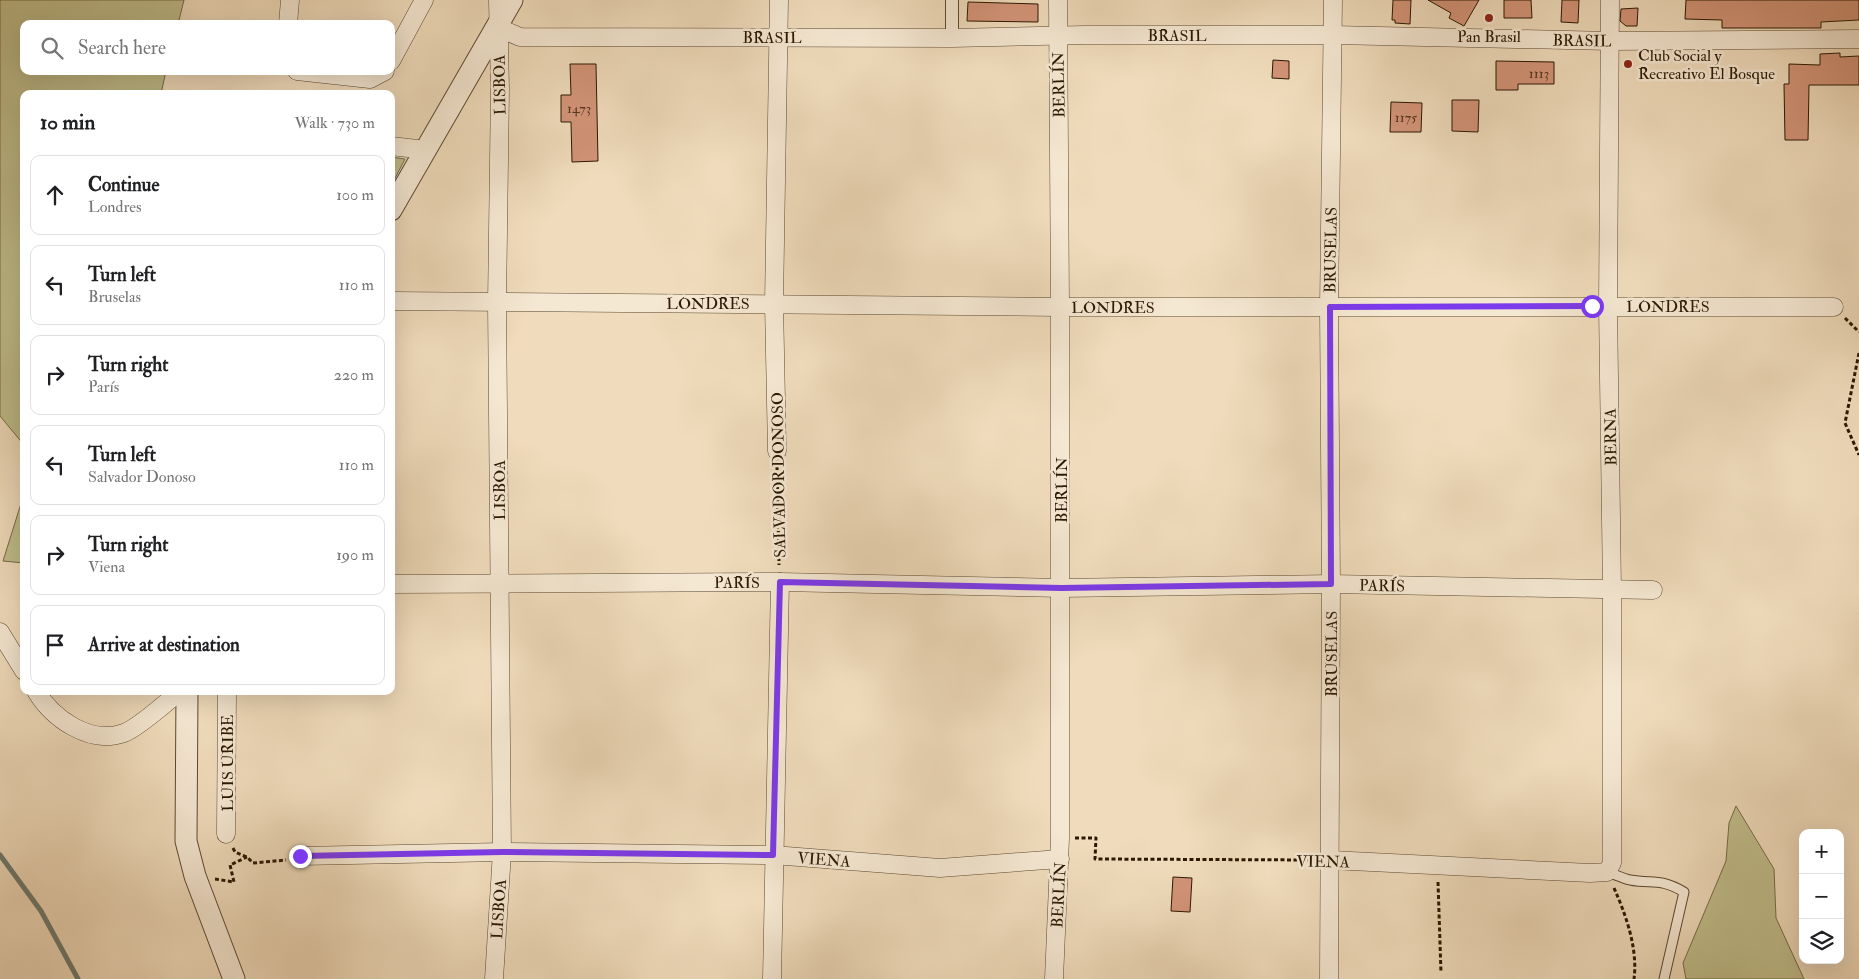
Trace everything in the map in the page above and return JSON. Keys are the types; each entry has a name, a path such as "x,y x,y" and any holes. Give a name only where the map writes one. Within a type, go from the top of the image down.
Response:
{"street":[{"path":"288,20 290,0"},
{"path":"395,54 424,0"},
{"name":"LISBOA","path":"494,979 502,852 497,303 500,90 497,28 498,0"},
{"path":"395,203 512,0"},
{"name":"SALVADOR DONOSO","path":"777,451 774,303 779,0"},
{"path":"952,0 952,38"},
{"name":"BERLÍN","path":"1054,979 1060,858 1061,588 1058,0"},
{"name":"BRUSELAS","path":"1329,979 1331,860 1330,307 1333,0"},
{"name":"BERNA","path":"1607,872 1612,863 1613,850 1608,306 1610,0"},
{"name":"BRASIL","path":"497,28 520,37 952,38 1334,35 1610,41 1859,39"},
{"path":"339,75 370,78 376,75"},
{"path":"395,146 426,150"},
{"name":"LONDRES","path":"395,301 1060,307 1834,307"},
{"name":"SALVADOR DONOSO","path":"772,979 780,582"},
{"name":"PARÍS","path":"395,584 780,582 1061,588 1331,584 1653,590"},
{"path":"0,632 20,664"},
{"path":"38,695 45,706 74,728 103,738 126,732 175,695"},
{"path":"187,695 186,841 195,876 234,979"},
{"name":"LUIS URIBE","path":"226,834 227,695"},
{"name":"VIENA","path":"300,856 502,852 773,855 940,868 1060,858"},
{"name":"VIENA","path":"1331,860 1584,873 1607,872"}],"lane":[{"path":"1607,872 1630,880 1653,880 1671,884 1684,892 1664,979"}],"path":[{"path":"1859,353 1845,423 1859,455"},
{"name":"SALVADOR DONOSO","path":"777,451 780,582"},
{"name":"VIENA","path":"1060,838 1096,838 1095,859 1331,860"},
{"path":"195,876 234,882 230,864 247,857 254,862 296,860 300,856"},
{"path":"1607,872 1625,913 1636,966 1634,979"},
{"path":"1438,874 1441,973"}],"shaded area":[{"path":"0,0 184,0 179,20 20,20 20,75 165,75 162,90 20,90 20,440 0,416"},
{"path":"395,158 405,159 395,178"},
{"path":"20,507 20,563 3,561"},
{"path":"1736,806 1774,869 1776,918 1804,979 1686,979 1683,963 1726,861 1729,823"}],"building":[{"path":"1393,0 1411,0 1410,24 1395,23 1395,20 1392,20"},
{"path":"1428,0 1479,0 1464,26 1449,18 1451,13"},
{"path":"1504,0 1531,0 1532,18 1504,18"},
{"path":"1562,0 1579,0 1578,23 1561,22"},
{"path":"1686,0 1859,0 1859,20 1821,22 1821,28 1722,28 1722,20 1685,19"},
{"path":"968,2 1038,4 1038,22 967,21"},
{"path":"1638,8 1637,26 1626,26 1620,21 1621,9"},
{"path":"1840,53 1840,57 1859,56 1859,85 1809,85 1808,140 1785,140 1784,84 1789,84 1789,64 1820,65 1820,54"},
{"path":"1273,60 1289,61 1289,79 1272,78"},
{"path":"1496,61 1554,62 1554,84 1518,84 1518,90 1496,90"},
{"path":"570,64 596,64 598,161 572,162 571,122 561,122 561,95 571,95"},
{"path":"1452,100 1479,100 1478,132 1452,131"},
{"path":"1391,102 1422,103 1421,132 1390,132"},
{"path":"1173,877 1192,878 1190,912 1171,911"}],"waterway":[{"path":"0,855 41,911 78,979"}],"place":[{"name":"Pan Brasil","path":"1489,18"},
{"name":"Club Social y Recreativo El Bosque","path":"1628,64"}],"route":[{"path":"300,856 502,852 773,855 780,582 1061,588 1331,584 1330,307 1592,306"}]}
